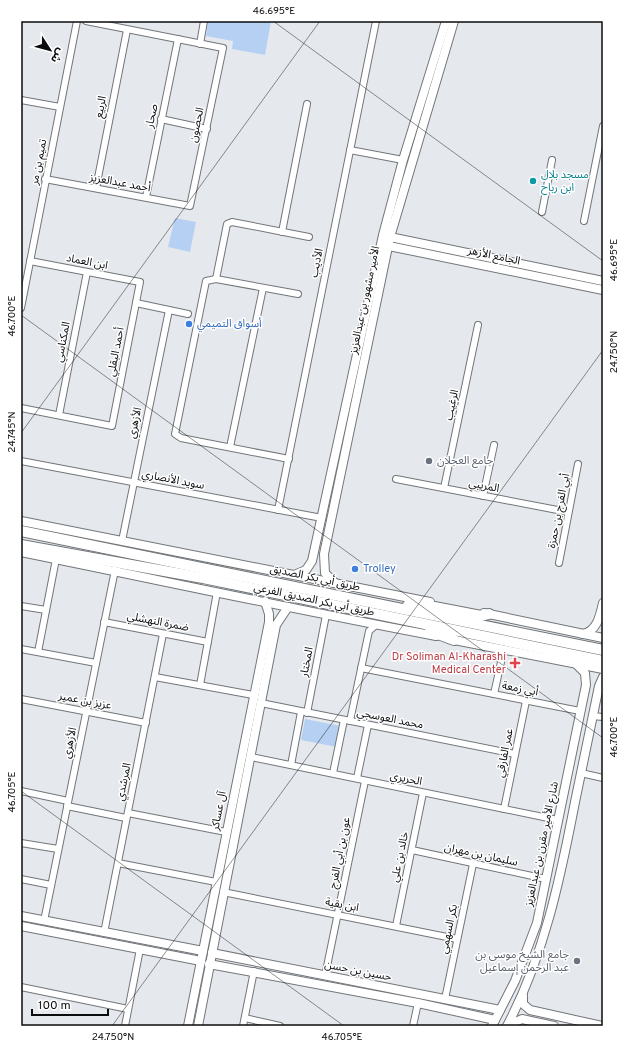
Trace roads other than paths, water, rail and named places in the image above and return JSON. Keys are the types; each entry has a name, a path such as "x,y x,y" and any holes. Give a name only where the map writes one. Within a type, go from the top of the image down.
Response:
{"main road":[{"name":"طريق أبي بكر الصديق","path":"21,531 603,650"},
{"name":"طريق أبي بكر الصديق","path":"21,545 203,578 603,661"},
{"path":"394,607 417,605 478,616 489,614"},
{"path":"356,610 364,616 431,631 454,640"}],"street":[{"name":"تميم بن مر","path":"21,308 77,21"},
{"path":"86,21 200,44 204,21"},
{"name":"الأديب","path":"278,510 376,21"},
{"name":"الأمير مشهور بن عبدالعزيز","path":"293,576 306,570 313,557 403,160 446,21"},
{"name":"الأمير مشهور بن عبدالعزيز","path":"386,236 454,21"},
{"name":"الربيع","path":"96,188 127,30"},
{"name":"صحار","path":"146,197 178,39"},
{"name":"الحصون","path":"190,206 223,48 200,44"},
{"path":"21,100 60,107"},
{"path":"282,232 307,104"},
{"path":"161,119 207,129"},
{"path":"584,221 603,126"},
{"path":"350,150 403,160"},
{"path":"542,212 552,160"},
{"name":"أحمد عبدالعزيز","path":"46,179 190,206"},
{"path":"216,279 227,224 232,222 309,237"},
{"name":"الجامع الأزهر","path":"386,236 603,281"},
{"name":"الأمير مشهور بن عبدالعزيز","path":"336,584 324,573 324,559 384,245"},
{"name":"الجامع الأزهر","path":"384,245 603,290"},
{"name":"ابن العماد","path":"30,261 140,282"},
{"path":"518,273 520,264"},
{"name":"المكناسي","path":"59,416 87,272"},
{"path":"289,459 181,438 175,434 206,281 216,279 298,294"},
{"name":"أحمد البقلي","path":"59,416 112,426 140,282"},
{"path":"230,447 262,288"},
{"path":"136,304 188,314"},
{"name":"الأزهري","path":"122,541 169,310"},
{"name":"الرغيب","path":"444,488 478,325"},
{"path":"21,408 59,416"},
{"path":"483,496 494,445"},
{"name":"سويد الأنصاري","path":"21,461 322,518"},
{"name":"أبي الفرج بن حمزة","path":"559,563 578,464"},
{"name":"المريبي","path":"396,479 568,512"},
{"name":"طريق أبي بكر الصديق الفرعي","path":"21,521 603,638"},
{"name":"طريق أبي بكر الصديق الفرعي","path":"21,552 115,570 326,615 603,669"},
{"path":"313,557 317,561 324,559"},
{"path":"38,652 56,559"},
{"name":"الأزهري","path":"45,921 58,849 115,570"},
{"path":"200,685 217,592"},
{"name":"آل عساكر","path":"198,1026 261,703 272,623 265,601"},
{"path":"21,606 46,610"},
{"name":"آل عساكر","path":"188,1026 253,695 272,623 288,607"},
{"path":"582,634 594,628 603,608"},
{"name":"المختار","path":"291,765 326,615"},
{"name":"ضمرة النهشلي","path":"104,622 208,642"},
{"path":"363,622 369,631"},
{"path":"333,773 361,668 369,631 376,625"},
{"name":"المرشدي","path":"104,933 163,634"},
{"path":"494,694 501,662 497,648"},
{"path":"21,649 96,663"},
{"name":"شارع الأمير مقرن بن عبدالعزيز","path":"493,1023 516,981 537,923 586,680 585,673 581,667 574,664"},
{"name":"أبي زمعة","path":"361,668 580,711"},
{"path":"155,677 253,695"},
{"name":"شارع الأمير مقرن بن عبدالعزيز","path":"507,1026 523,994 546,931 592,716 600,682 603,677"},
{"path":"582,701 590,696 595,700 595,703"},
{"name":"عزيز بن عمير","path":"21,699 146,723"},
{"name":"عمر الفارقي","path":"504,809 526,701"},
{"name":"محمد العوسجي","path":"261,703 515,754"},
{"path":"592,716 603,717"},
{"path":"357,778 368,725"},
{"path":"247,727 256,728"},
{"name":"الحريري","path":"251,758 333,773 365,781 558,820"},
{"path":"581,773 603,778"},
{"name":"عون بن أبي الفرج","path":"325,976 365,781"},
{"path":"21,792 68,804 226,832"},
{"name":"خالد بن علي","path":"396,926 423,793"},
{"path":"21,843 58,849"},
{"name":"سليمان بن مهران","path":"412,850 546,879"},
{"path":"118,863 216,882"},
{"name":"بكر السهمي","path":"445,999 473,864"},
{"path":"21,879 51,885"},
{"name":"ابن بقية","path":"224,892 457,939"},
{"path":"21,916 203,951"},
{"path":"45,921 45,930"},
{"path":"21,926 201,961"},
{"path":"161,953 162,944"},
{"path":"184,957 190,956 191,952 186,948"},
{"path":"125,1026 140,949"},
{"name":"حسين بن حسن","path":"212,954 500,1010"},
{"name":"حسين بن حسن","path":"209,964 254,971 418,1003 493,1023"},
{"path":"243,1026 254,971"},
{"path":"21,987 128,1009"},
{"path":"523,994 523,1004 530,1010 602,1026"},
{"path":"412,1026 418,1003"},
{"path":"245,1018 280,1026"},
{"path":"507,1026 522,1019 554,1026"}],"place":[{"name":"مسجد بلال ابن رباح","path":"533,181"},
{"name":"أسواق التميمي","path":"189,324"},
{"name":"جامع العجلان","path":"429,461"},
{"name":"Trolley","path":"355,569"},
{"name":"Dr Soliman Al-Kharashi Medical Center","path":"515,663"},
{"name":"جامع الشيخ موسى بن عبد الرحمن إسماعيل","path":"577,961"}]}
